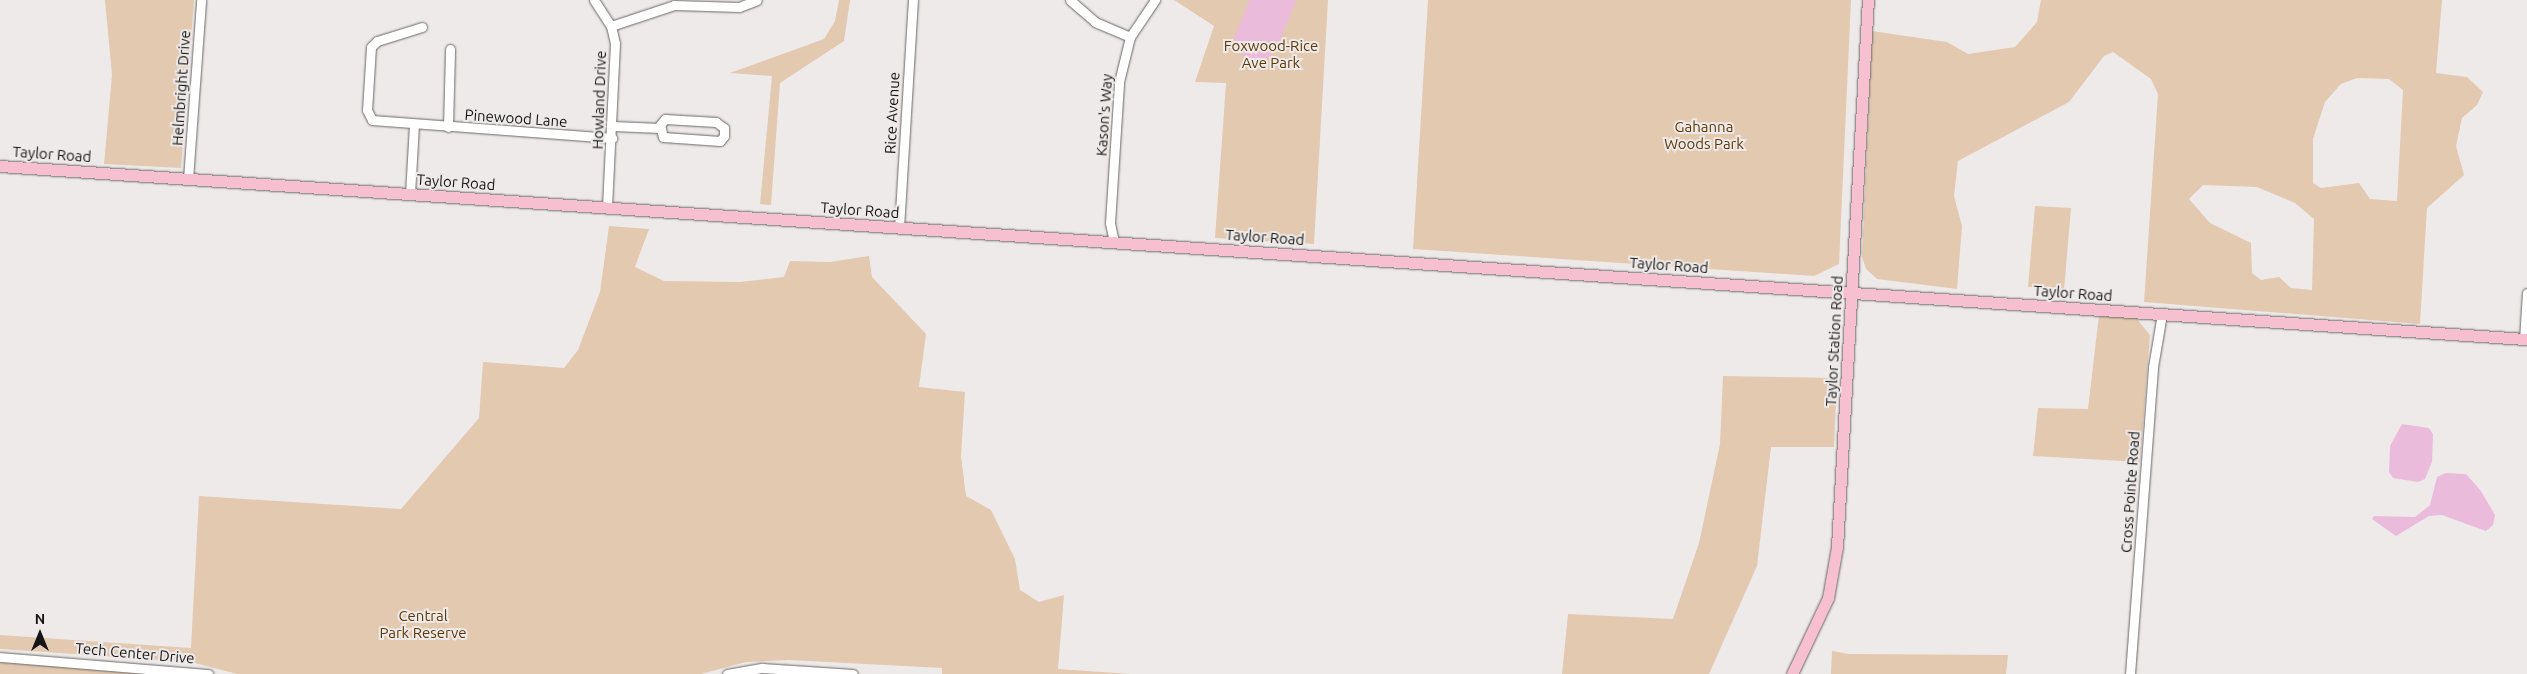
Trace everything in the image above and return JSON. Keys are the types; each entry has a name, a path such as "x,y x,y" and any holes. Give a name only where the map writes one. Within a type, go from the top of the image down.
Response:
{"main road":[{"name":"Taylor Station Road","path":"1792,674 1828,598 1836,552 1868,0"},
{"name":"Taylor Road","path":"0,166 2526,339"}],"street":[{"name":"Helmbright Drive","path":"188,179 201,0"},
{"name":"Howland Drive","path":"594,0 611,26 615,43 613,126 607,207"},
{"path":"611,26 674,5 739,7 757,0"},
{"name":"Rice Avenue","path":"900,228 913,0"},
{"path":"1070,0 1095,22 1130,37"},
{"name":"Kason's Way","path":"1114,242 1110,223 1118,82 1130,37 1156,0"},
{"name":"Pinewood Lane","path":"422,27 377,41 371,47 369,115 378,122 612,138"},
{"name":"Pinewood Lane","path":"448,127 450,49"},
{"path":"665,119 716,122 724,128 724,136 720,141 666,138 660,135 660,128 665,119"},
{"path":"410,194 414,125"},
{"path":"613,126 660,128"},
{"path":"2526,339 2527,293"},
{"name":"Cross Pointe Road","path":"2130,674 2153,367 2162,314"},
{"name":"Tech Center Drive","path":"0,657 208,674"},
{"path":"727,674 762,668 853,674"}],"green space":[{"path":"105,0 194,0 181,168 104,164 112,75"},
{"path":"839,0 850,0 844,41 780,83 771,205 760,204 772,76 730,73 824,39 835,21"},
{"name":"Foxwood-Rice Ave Park","path":"1174,0 1328,0 1314,244 1215,238 1226,83 1195,82 1214,26"},
{"name":"Gahanna Woods Park","path":"1428,0 1851,0 1839,264 1814,276 1413,249"},
{"path":"2041,0 2442,0 2436,73 2467,77 2483,92 2477,105 2462,118 2456,146 2464,175 2427,208 2420,324 2144,302 2158,94 2151,79 2113,52 2104,56 2069,102 1958,161 1954,196 1962,226 1957,289 1877,279 1866,269 1862,257 1872,31 1947,42 1968,54 2015,47 2037,22","holes":["2357,78 2389,79 2403,90 2397,201 2370,199 2359,183 2321,188 2313,183 2313,139 2325,102 2341,84","2203,185 2257,187 2295,203 2314,219 2312,290 2291,288 2279,277 2261,280 2252,273 2251,243 2210,223 2189,199"]},
{"path":"2035,206 2071,208 2064,290 2028,287"},
{"name":"Central Park Reserve","path":"609,226 649,229 635,267 664,281 740,282 784,277 790,261 830,262 869,256 872,277 926,334 919,387 965,392 961,456 966,496 991,510 1015,559 1020,590 1039,602 1064,595 1058,669 1130,674 942,674 942,668 789,660 746,662 701,674 237,674 191,662 0,649 0,635 191,648 199,496 401,509 479,418 483,362 564,368 578,350 600,292"},
{"path":"2099,315 2136,318 2150,335 2140,462 2033,456 2038,408 2088,409"},
{"path":"1723,376 1837,378 1834,447 1771,447 1757,566 1709,674 1562,674 1568,614 1673,619 1699,543 1720,444"},
{"path":"1832,651 1849,654 2008,655 2006,674 1831,674"},
{"path":"0,662 170,674 0,674"}],"shaded area":[{"path":"1250,0 1296,0 1276,50 1264,61 1248,60 1237,50 1234,38"},
{"path":"2402,424 2429,428 2433,434 2432,462 2425,479 2418,482 2393,478 2389,472 2390,446"},
{"path":"2446,473 2466,474 2481,491 2495,515 2493,525 2486,531 2442,515 2429,516 2396,536 2372,519 2374,516 2415,517 2430,505 2437,477"}]}
